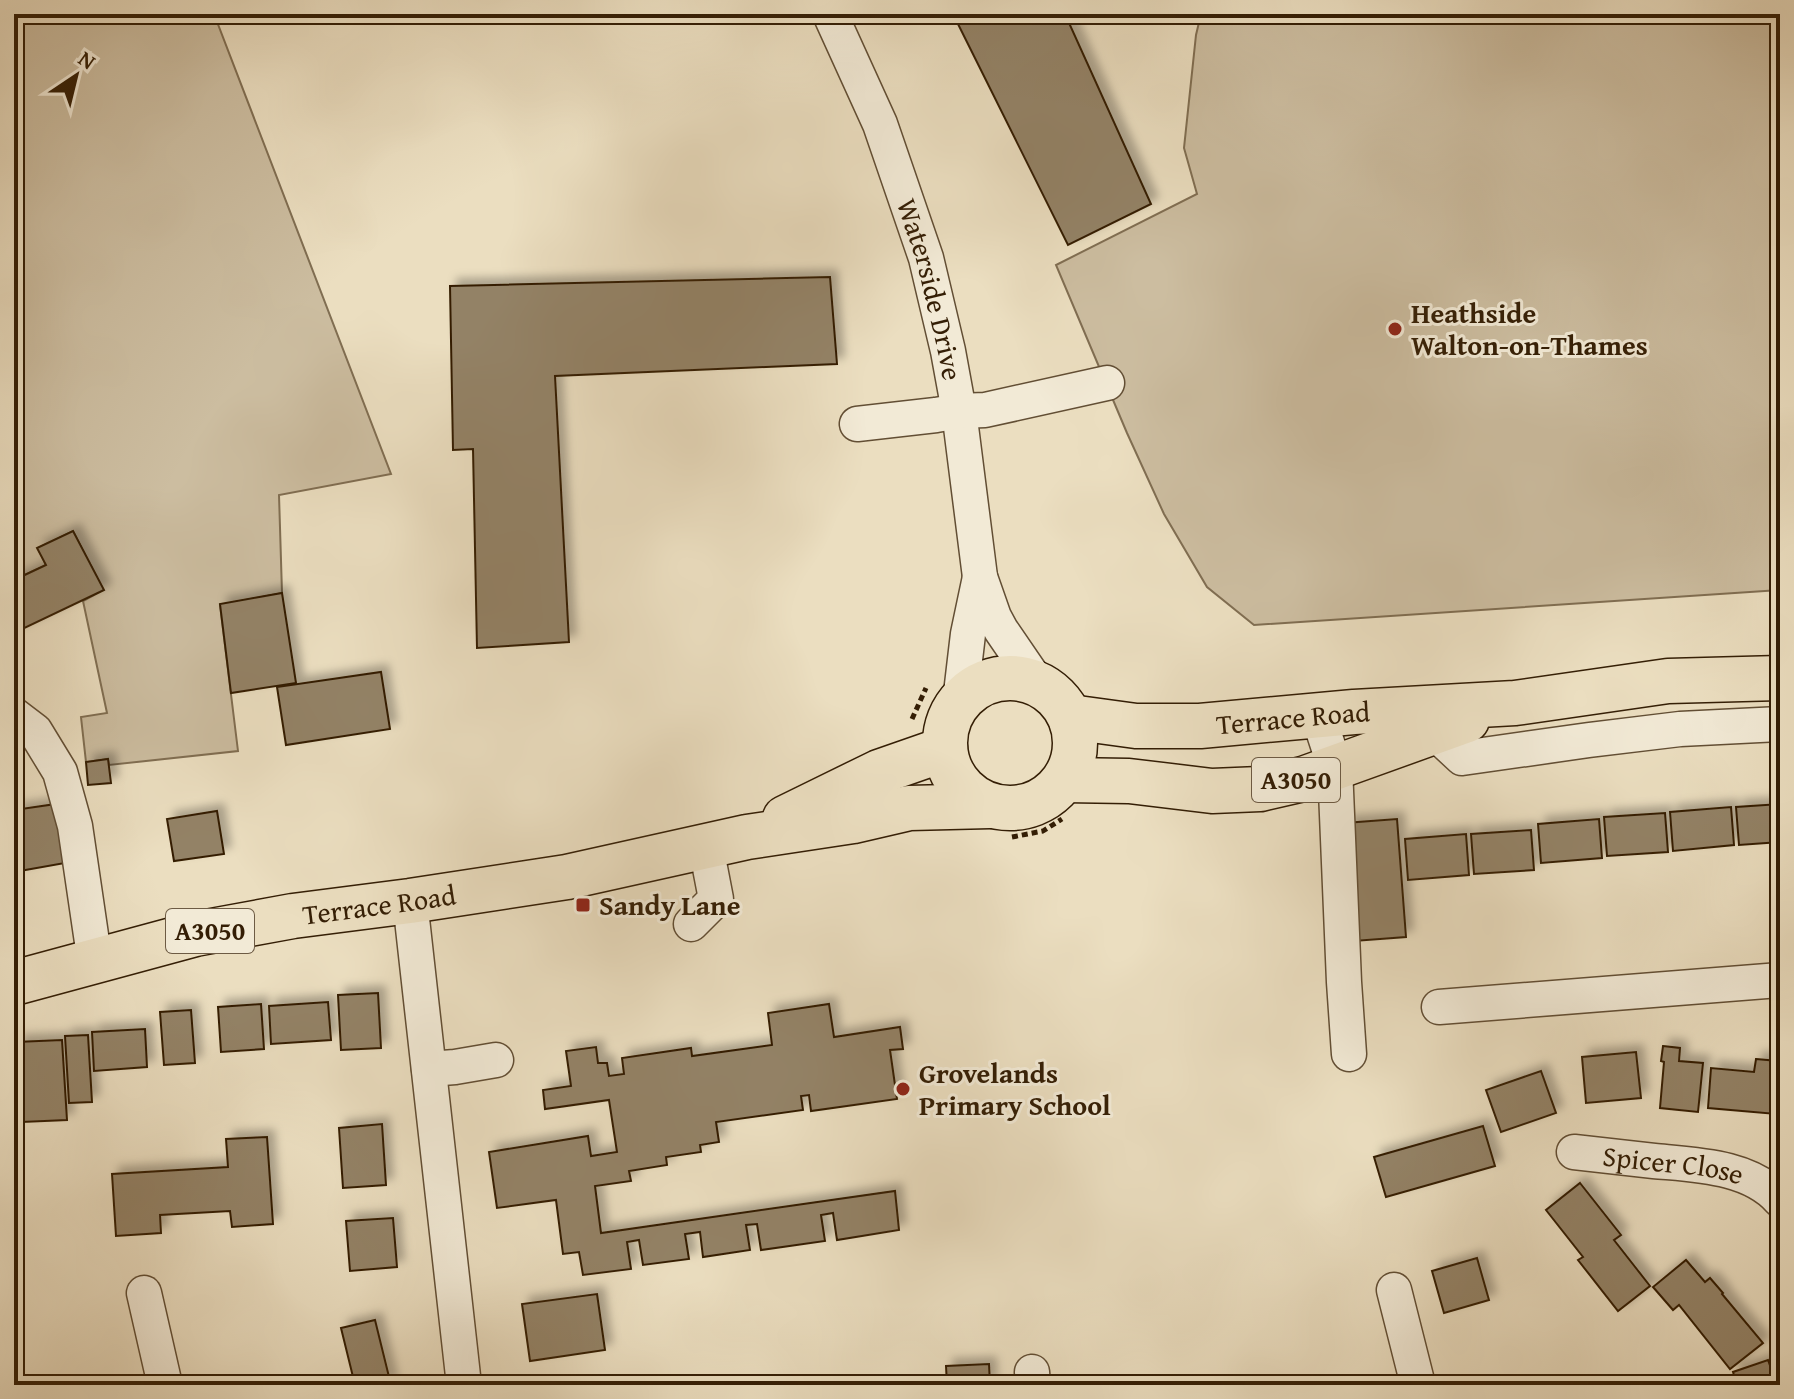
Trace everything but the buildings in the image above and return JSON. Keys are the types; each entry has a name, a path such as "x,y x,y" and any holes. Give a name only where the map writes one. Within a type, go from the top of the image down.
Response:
{"main road":[{"path":"1011,677 1025,679 1051,691 1062,703 1075,733 1072,765 1065,780 1039,802 1024,807 1006,809 990,806 968,793 952,774 945,749 946,727 955,707 944,690 970,691 989,681 1011,677"},
{"name":"Terrace Road","path":"1070,717 1136,726 1200,726 1515,703 1668,681 1780,678"},
{"name":"Terrace Road","path":"1065,780 1129,781 1212,791 1260,789 1303,779 1515,703"},
{"name":"Terrace Road","path":"727,842 879,772 945,749"},
{"name":"Terrace Road","path":"14,983 195,934 293,916 567,877 646,858 909,808 990,806"}],"street":[{"name":"Waterside Drive","path":"830,14 880,124 926,258 959,411 980,577 1001,630 1038,684"},
{"path":"857,424 985,410 1107,383"},
{"name":"Waterside Drive","path":"944,690 968,634 980,577"},
{"path":"14,715 35,731 60,772 75,826 96,960"},
{"path":"1318,715 1335,767 1349,1054"},
{"path":"1434,732 1462,758 1680,729 1780,724"},
{"path":"691,924 716,899 727,842"},
{"path":"410,901 464,1385"},
{"path":"1439,1007 1780,980"},
{"path":"429,1069 496,1060"},
{"name":"Spicer Close","path":"1574,1152 1714,1167 1777,1190"},
{"path":"1394,1290 1418,1385"},
{"path":"144,1293 165,1385"}],"path":[{"path":"911,723 925,692 944,690"}],"shaded area":[{"path":"14,14 214,14 391,474 279,495 282,593 220,605 238,751 109,765 108,759 86,762 81,717 107,713 83,601 103,590 73,531 38,548 46,565 14,580"},
{"name":"Heathside Walton-on-Thames","path":"1201,14 1780,14 1780,590 1254,625 1207,587 1164,514 1056,265 1197,194 1184,148"}],"place":[{"name":"Heathside Walton-on-Thames","path":"1395,329"},
{"name":"Sandy Lane","path":"583,905"},
{"name":"Grovelands Primary School","path":"903,1089"}]}
